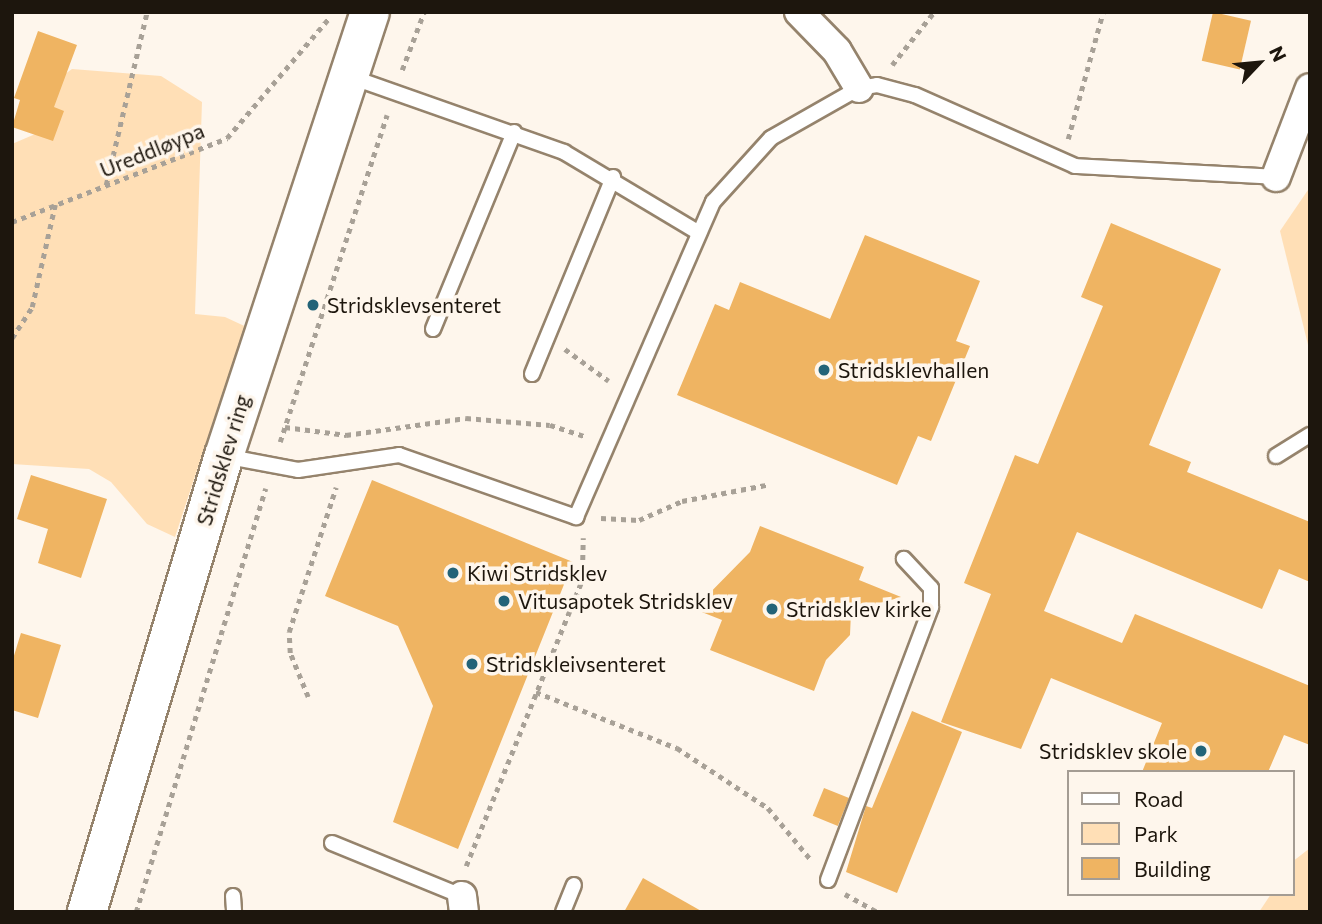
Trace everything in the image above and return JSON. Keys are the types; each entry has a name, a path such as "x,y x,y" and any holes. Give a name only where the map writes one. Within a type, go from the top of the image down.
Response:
{"street":[{"name":"Stridsklev ring","path":"87,912 224,456 370,12"},
{"path":"799,12 868,86"},
{"path":"1276,177 1310,88"}],"lane":[{"path":"349,76 514,132 613,177 696,231"},
{"path":"224,456 271,469 399,455 424,461 576,517 696,231 771,138 868,86 1060,160 1102,169 1276,177"},
{"path":"433,329 514,132"},
{"path":"532,374 613,177"},
{"path":"1276,456 1310,435"},
{"path":"828,880 932,607 931,588 904,559"},
{"path":"332,843 463,904"},
{"path":"563,912 574,885"},
{"path":"233,895 234,912"}],"path":[{"path":"105,186 148,12"},
{"name":"Ureddløypa","path":"12,222 226,138 334,12"},
{"path":"868,86 934,12"},
{"path":"1060,160 1103,12"},
{"path":"12,338 32,307 55,205"},
{"path":"548,336 628,395"},
{"path":"285,427 346,435 466,418 550,425 607,444"},
{"path":"308,697 290,653 289,632 343,462 346,435"},
{"path":"463,904 467,863 582,580 587,551 576,517 639,520 682,501 766,485"},
{"path":"536,692 677,748 768,808 828,880 878,912"},
{"path":"1013,912 1066,912"}],"green space":[{"path":"72,69 161,76 202,102 195,314 225,317 253,330 226,382 175,537 147,524 111,482 89,469 12,464 12,144 40,132 47,87"},
{"path":"1310,187 1310,353 1280,231"},
{"path":"1310,848 1310,912 1259,912 1270,896 1294,896 1294,860"}],"building":[{"path":"1213,12 1251,21 1240,69 1202,61"},
{"path":"38,31 77,45 54,107 64,111 53,141 12,127 20,100 14,98"},
{"path":"1111,223 1221,269 1149,445 1191,462 1187,472 1310,522 1310,582 1279,569 1262,609 1077,532 1044,611 1122,643 1135,614 1310,686 1310,745 1284,735 1269,770 1143,770 1162,723 1051,678 1021,749 941,722 991,594 964,583 1015,455 1038,464 1103,306 1081,297"},
{"name":"Stridsklevhallen","path":"865,235 980,281 956,341 970,346 931,441 918,436 897,485 677,395 715,304 729,310 740,282 830,319"},
{"path":"31,475 107,499 81,578 38,563 48,529 17,519"},
{"name":"Stridskleivsenteret","path":"372,480 573,562 458,849 393,822 433,706 398,626 325,596"},
{"name":"Stridsklev kirke","path":"760,526 864,567 859,580 901,597 851,612 850,635 826,660 814,691 710,650 722,620 694,609 750,552"},
{"path":"21,633 61,645 38,718 12,710 12,662"},
{"path":"912,711 962,732 897,893 846,872 866,806 872,808"},
{"path":"824,788 849,798 838,826 813,816"},
{"path":"643,878 703,912 624,912"}],"place":[{"name":"Stridsklevsenteret","path":"313,305"},
{"name":"Stridsklevhallen","path":"824,370"},
{"name":"Kiwi Stridsklev","path":"453,573"},
{"name":"Vitusapotek Stridsklev","path":"504,601"},
{"name":"Stridsklev kirke","path":"772,609"},
{"name":"Stridskleivsenteret","path":"472,664"},
{"name":"Stridsklev skole","path":"1201,751"}]}
